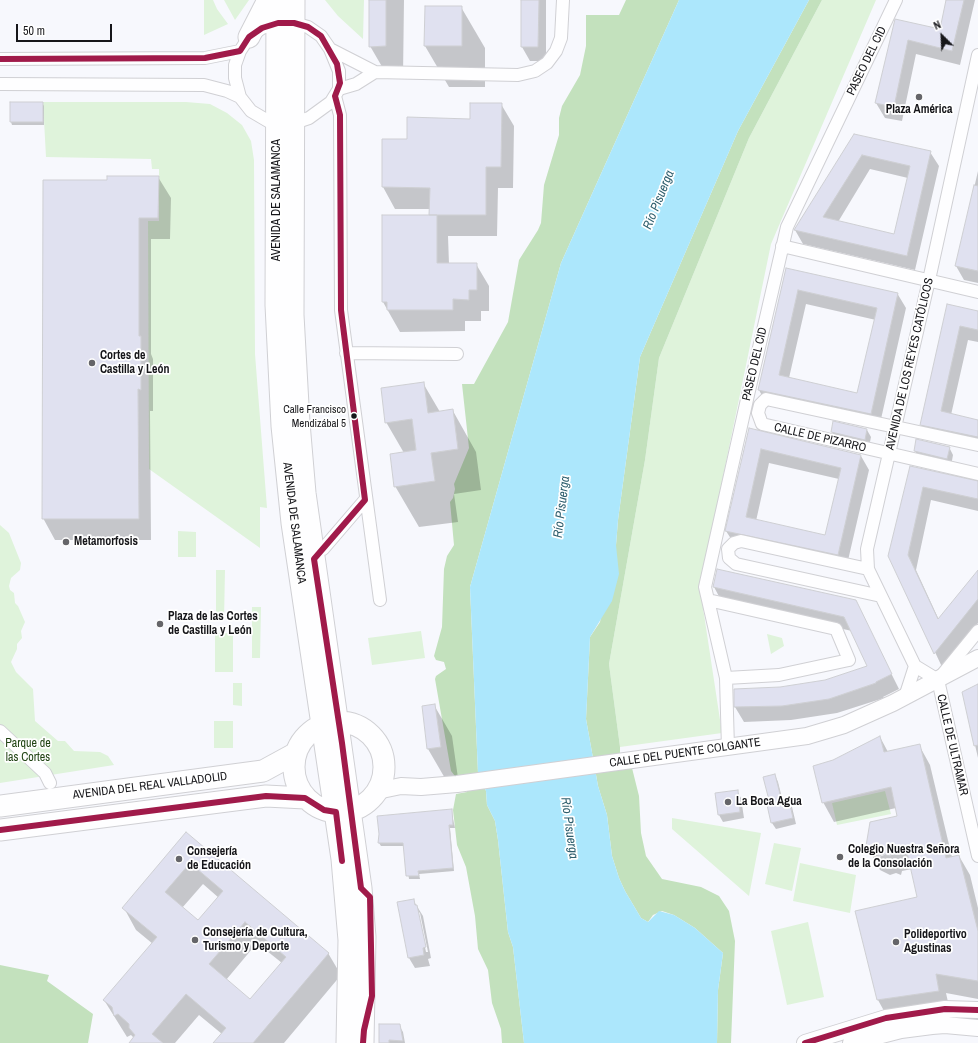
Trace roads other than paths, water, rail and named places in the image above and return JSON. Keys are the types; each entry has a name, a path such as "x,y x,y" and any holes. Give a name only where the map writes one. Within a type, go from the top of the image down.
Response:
{"highway":[{"path":"244,44 268,0"},
{"name":"AVENIDA DE SALAMANCA","path":"277,0 286,23"},
{"name":"AVENIDA DE SALAMANCA","path":"294,0 286,23 286,123 293,315 299,423 305,493 319,554 330,724 344,811 361,888 365,937 363,1043"},
{"name":"AVENIDA DE SALAMANCA","path":"286,123 276,305 282,426 292,523 313,662 330,724"},
{"path":"313,662 306,670 310,703 294,768 295,779 305,798 324,810 344,811 362,806 377,791 382,780 384,768 378,746 371,736 362,729 351,724 330,724"},
{"name":"AVENIDA DEL REAL VALLADOLID","path":"0,806 264,771 330,724"},
{"name":"AVENIDA DEL REAL VALLADOLID","path":"0,830 266,796 305,798"},
{"name":"AVENIDA DE SALAMANCA","path":"344,811 342,859 349,940 347,1043"}],"street":[{"path":"330,49 375,72 518,75 535,71 547,63 556,51 561,38 563,0"},
{"name":"PASEO DEL CID","path":"728,748 726,678 705,588 787,226 896,0"},
{"path":"0,59 205,58 244,44 262,28 286,23 308,27 321,36 330,49 339,71 337,93 340,115 341,310 365,500 380,600"},
{"path":"244,44 235,65 234,78 240,97 251,111 259,117 286,123 309,118 331,102 337,93 356,84 375,72"},
{"name":"AVENIDA DE LOS REYES CATÓLICOS","path":"915,666 868,569 867,550 894,426 976,74 978,55"},
{"path":"0,84 204,85 227,91 240,97"},
{"path":"782,246 978,292"},
{"path":"346,352 457,354"},
{"name":"CALLE DE PIZARRO","path":"978,445 766,399 760,405 758,413 762,424 978,474"},
{"path":"319,554 365,500"},
{"path":"868,569 741,541 734,543 728,549 729,558 736,564 881,596"},
{"path":"708,600 836,629 849,660 779,675 726,678"},
{"path":"905,697 915,666 938,680 978,631"},
{"path":"968,644 972,653 978,655"},
{"name":"CALLE DEL PUENTE COLGANTE","path":"377,791 401,786 421,787 457,784 807,736 844,725 905,697 978,658"},
{"name":"CALLE DE ULTRAMAR","path":"938,680 978,856"},
{"path":"0,731 46,773 50,783"},
{"path":"805,1043 886,1018 945,1009 978,1010"},
{"path":"851,1043 901,1030 932,1026 946,1025 978,1028"}],"water":[{"name":"Río Pisuerga","path":"679,0 809,0 738,131 640,357 618,520 616,545 619,574 612,601 590,637 586,719 598,786 607,815 612,856 625,891 641,918 648,922 659,911 674,915 695,928 723,953 718,990 717,1043 524,1043 513,947 508,932 495,821 487,805 486,791 478,773 470,587 561,263"}],"place":[{"name":"Plaza América","path":"919,97"},
{"name":"Cortes de Castilla y León","path":"92,363"},
{"name":"Calle Francisco Mendizábal 5","path":"354,416"},
{"name":"Metamorfosis","path":"66,542"},
{"name":"Plaza de las Cortes de Castilla y León","path":"160,624"},
{"name":"La Boca Agua","path":"728,802"},
{"name":"Colegio Nuestra Señora de la Consolación","path":"840,857"},
{"name":"Consejería de Educación","path":"179,859"},
{"name":"Consejería de Cultura, Turismo y Deporte","path":"195,940"},
{"name":"Polideportivo Agustinas","path":"896,942"}],"park label":[{"name":"Parque de las Cortes","path":"28,751"}]}
